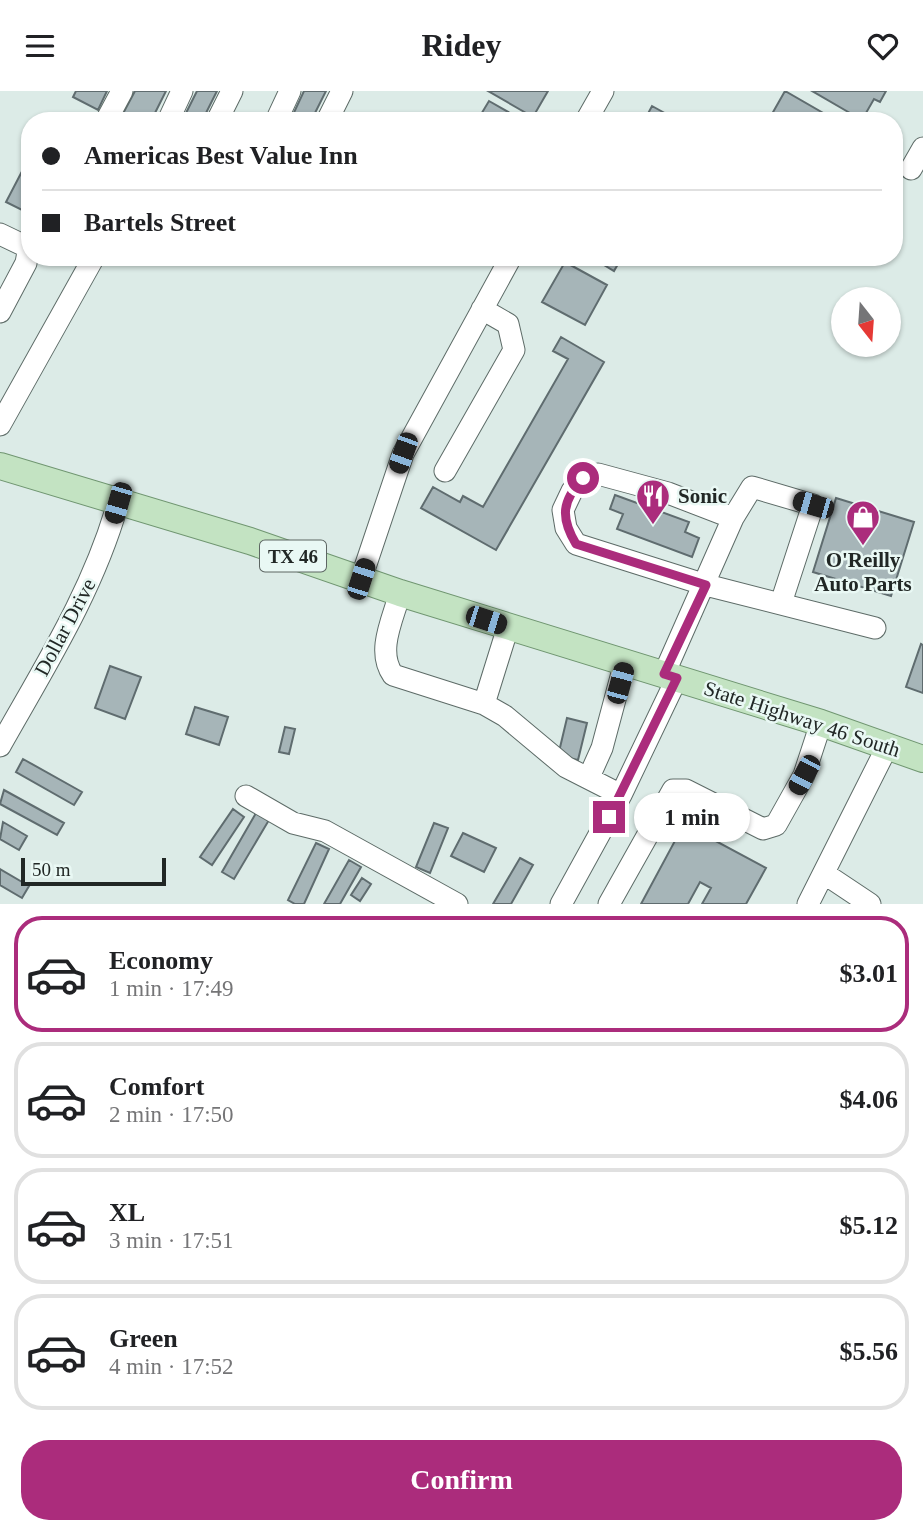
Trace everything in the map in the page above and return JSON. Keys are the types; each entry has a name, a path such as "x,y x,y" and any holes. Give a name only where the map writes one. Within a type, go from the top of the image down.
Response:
{"main road":[{"name":"State Highway 46 South","path":"0,466 250,541 400,593 821,723 923,759"}],"street":[{"path":"111,112 122,91"},
{"path":"172,112 182,91"},
{"path":"222,112 232,91"},
{"path":"280,112 290,91"},
{"path":"332,112 342,91"},
{"path":"591,112 603,91"},
{"path":"911,169 923,148"},
{"path":"0,234 21,244"},
{"path":"0,311 24,266"},
{"path":"0,425 89,266"},
{"path":"361,579 403,453 506,266"},
{"path":"445,471 514,350 508,324 482,309"},
{"path":"733,518 668,493 598,474 583,478 572,491 563,510 566,528 576,544 706,585 875,628"},
{"path":"561,904 621,795 733,518 752,487 813,505 780,603"},
{"name":"Dollar Drive","path":"0,745 82,601 104,551 118,503"},
{"path":"400,593 384,652 385,664 393,675 484,704 505,716 566,767 621,795"},
{"path":"484,704 508,627"},
{"path":"589,778 602,748 625,662"},
{"path":"609,904 673,790 686,790 763,828 776,825 804,775 821,723"},
{"path":"808,904 888,745"},
{"path":"246,796 293,823 325,831 457,904"},
{"path":"825,874 870,904"}],"building":[{"path":"76,91 107,91 98,110 73,97"},
{"path":"135,91 166,91 156,112 124,112"},
{"path":"197,91 217,91 206,112 186,112"},
{"path":"304,91 326,91 316,112 294,112"},
{"path":"488,91 548,91 536,112 524,112"},
{"path":"785,91 821,112 773,112"},
{"path":"812,91 886,91 880,102 874,99 867,112 848,112"},
{"path":"489,101 508,112 482,112"},
{"path":"652,106 663,112 649,112"},
{"path":"21,173 21,210 6,202"},
{"path":"563,266 572,266 607,285 585,325 542,302"},
{"path":"561,337 604,362 496,550 421,508 433,487 460,502 463,496 483,507 568,359 553,351"},
{"name":"Sonic","path":"615,495 689,522 685,532 699,538 692,557 617,529 623,514 610,509"},
{"name":"O'Reilly Auto Parts","path":"836,498 914,522 891,596 813,572"},
{"path":"921,644 923,645 923,693 906,687"},
{"path":"110,666 141,677 125,719 95,708"},
{"path":"195,707 228,717 219,745 186,734"},
{"path":"567,718 587,723 578,760 558,756"},
{"path":"285,727 295,729 289,754 279,752"},
{"path":"23,759 82,792 74,805 16,772"},
{"path":"4,790 64,823 57,835 0,804"},
{"path":"233,809 244,817 212,865 200,857"},
{"path":"256,813 269,820 234,879 222,872"},
{"path":"3,822 27,836 19,850 0,839"},
{"path":"434,823 448,828 430,873 416,867"},
{"path":"684,824 766,868 746,904 702,904 711,888 700,882 688,904 641,904"},
{"path":"463,833 496,848 484,872 451,856"},
{"path":"316,843 329,849 304,904 295,904 288,900"},
{"path":"520,858 533,865 511,904 493,904"},
{"path":"349,860 361,867 340,904 324,904"},
{"path":"0,869 29,886 22,898 0,885"},
{"path":"362,878 371,884 360,901 351,895"}],"place":[{"name":"Sonic","path":"653,526"},
{"name":"O'Reilly Auto Parts","path":"863,547"}],"route":[{"path":"583,478 572,491 563,510 566,528 576,544 706,585 664,674 677,678 609,817"}]}
